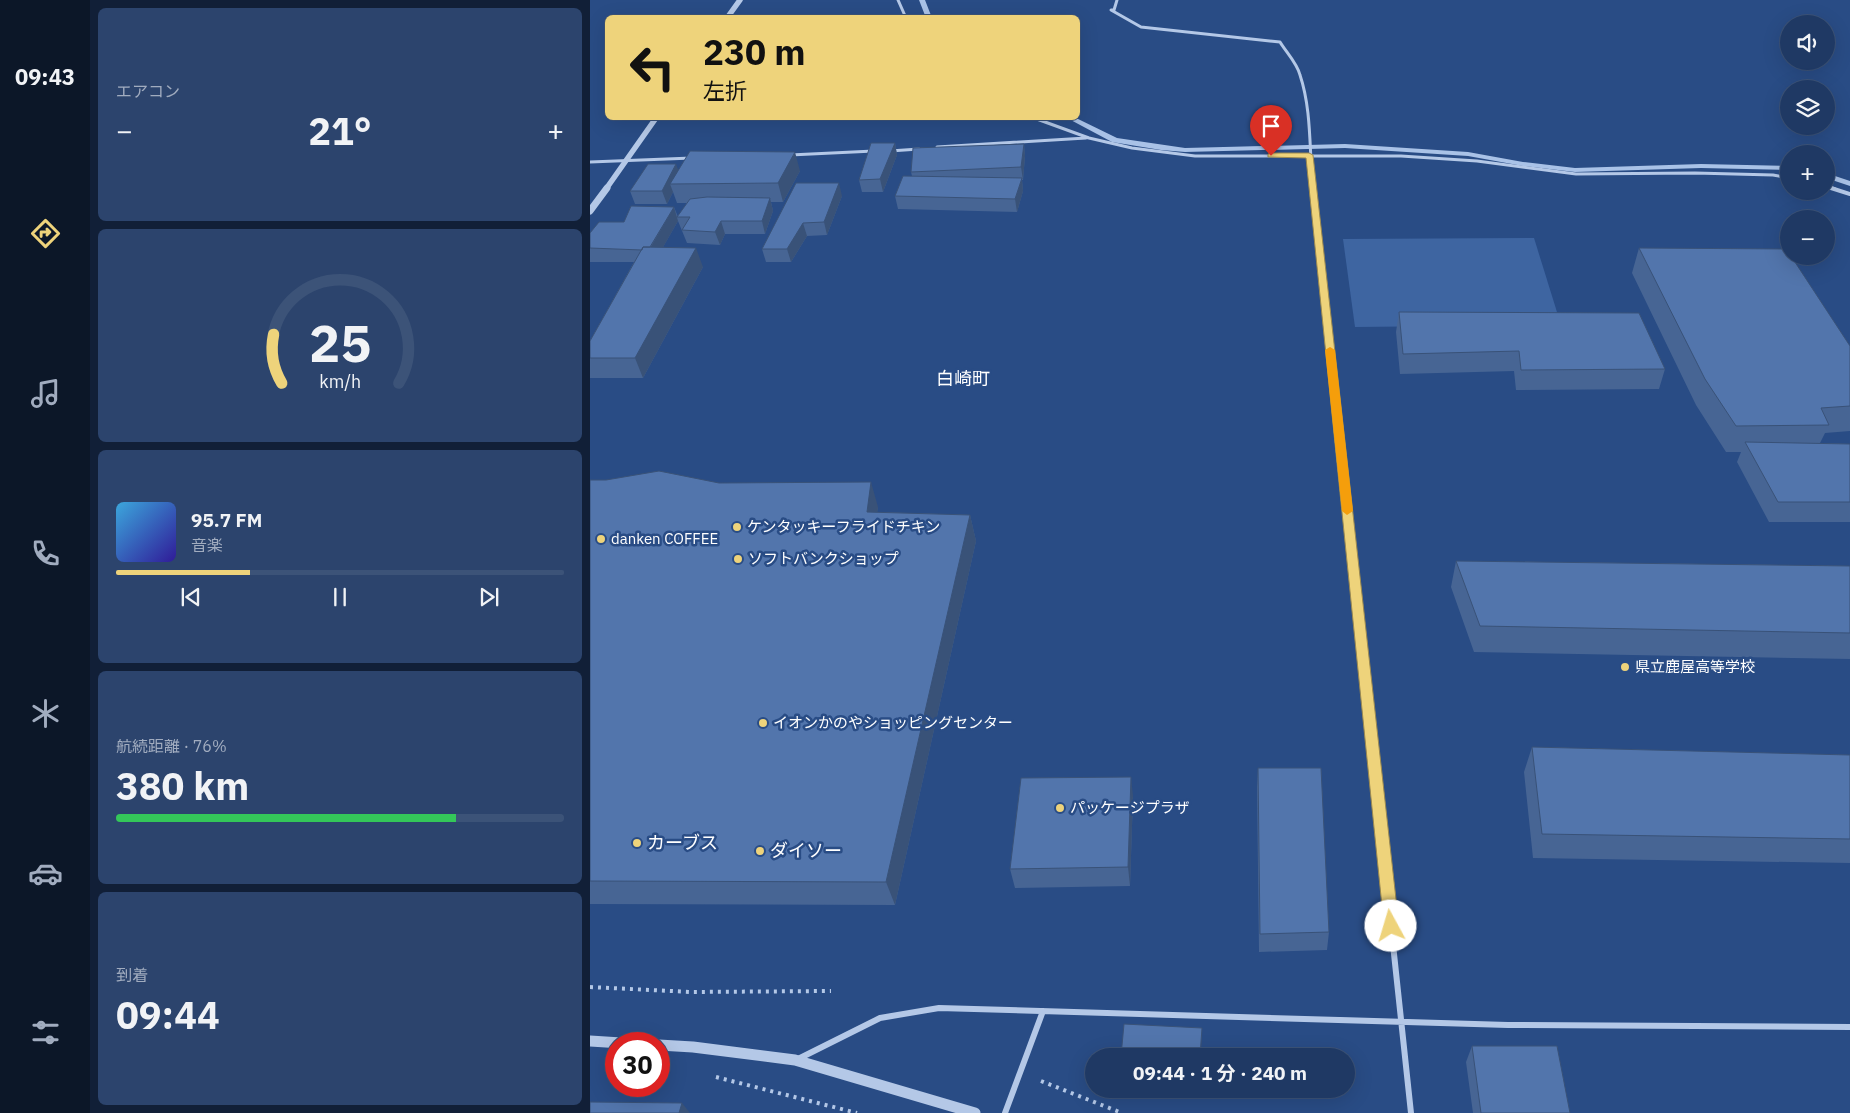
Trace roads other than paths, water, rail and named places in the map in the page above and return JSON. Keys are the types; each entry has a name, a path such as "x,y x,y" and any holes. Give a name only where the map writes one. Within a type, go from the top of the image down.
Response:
{"street":[{"path":"729,15 740,0"},
{"path":"898,0 905,15"},
{"path":"1117,0 1114,10 1111,10 1141,26 1280,42 1300,73 1308,109 1309,155 1411,1113"},
{"path":"590,211 655,120"},
{"path":"1040,120 1089,138 1132,148 1195,156 1401,156 1478,161 1576,174 1695,173 1780,176"},
{"path":"932,148 1089,138"},
{"path":"784,155 923,148"},
{"path":"590,162 695,158"},
{"path":"1835,189 1850,194"},
{"path":"796,1060 880,1018 939,1008 1402,1024 1698,1028 1850,1027"},
{"path":"1005,1113 1043,1012"},
{"path":"590,1041 605,1042"},
{"path":"670,1046 796,1060 975,1113"}],"waterway":[{"path":"922,0 928,15"},
{"path":"1075,120 1115,140 1185,150 1345,146 1468,154 1523,164 1575,170 1701,166 1780,168"},
{"path":"1835,178 1850,184"}],"place":[{"name":"ケンタッキーフライドチキン","path":"737,527"},
{"name":"danken COFFEE","path":"601,539"},
{"name":"ソフトバンクショップ","path":"738,559"},
{"name":"県立鹿屋高等学校","path":"1625,667"},
{"name":"イオンかのやショッピングセンター","path":"763,723"},
{"name":"パッケージプラザ","path":"1060,808"},
{"name":"カーブス","path":"637,843"},
{"name":"ダイソー","path":"760,851"}],"district":[{"name":"白崎町","path":"963,379"}]}
